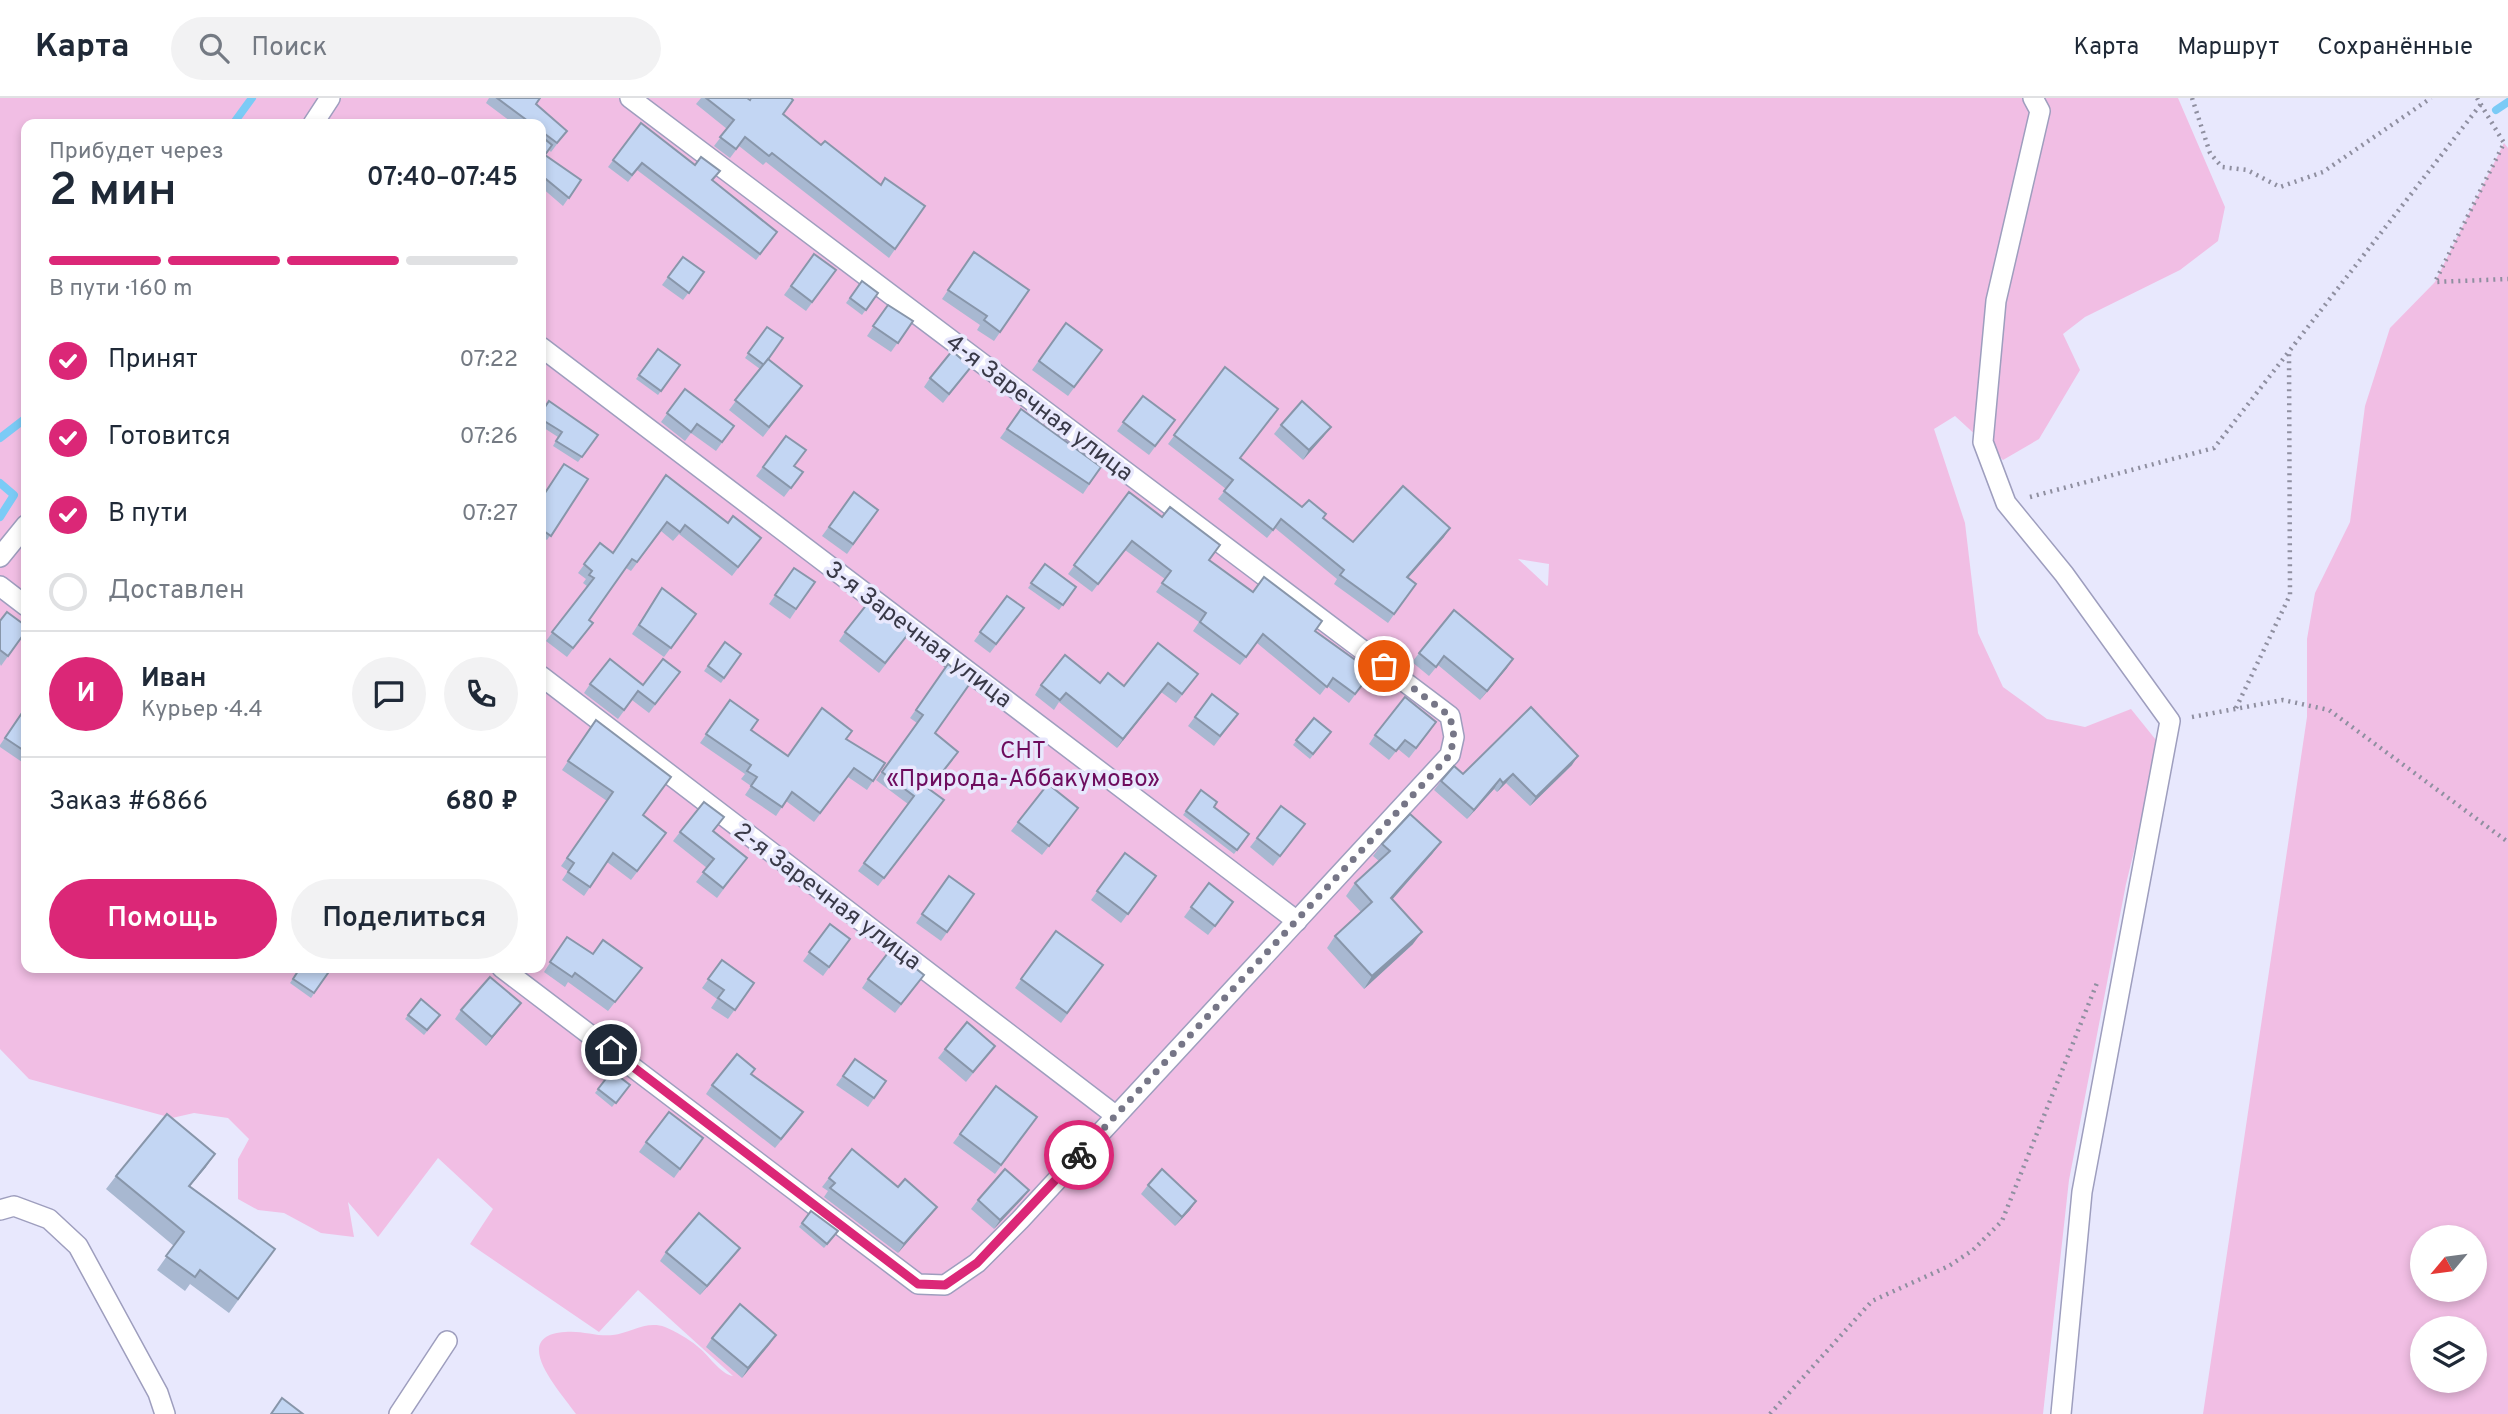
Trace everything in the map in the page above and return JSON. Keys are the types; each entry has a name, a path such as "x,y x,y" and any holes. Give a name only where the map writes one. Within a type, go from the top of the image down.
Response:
{"street":[{"path":"316,119 330,98"},
{"name":"4-я Заречная улица","path":"630,98 1450,716 1454,737 1450,755 1297,921"},
{"path":"2032,98 2040,111 1996,301 1983,442 2006,503 2064,574 2170,721 2082,1192 2061,1414"},
{"name":"3-я Заречная улица","path":"546,351 1297,921"},
{"path":"0,557 21,530"},
{"path":"0,586 21,602"},
{"name":"2-я Заречная улица","path":"546,680 1115,1115"},
{"path":"509,973 918,1284 945,1285 985,1254 1297,921"},
{"path":"0,1210 14,1206 49,1219 78,1246 158,1393 165,1414"},
{"path":"399,1414 447,1341"}],"path":[{"path":"2192,98 2210,153 2222,167 2247,170 2280,187 2323,172 2431,98"},
{"path":"2477,98 2504,143 2435,282 2508,279"},
{"path":"2006,503 2214,448 2481,104"},
{"path":"2236,709 2290,595 2288,352"},
{"path":"2170,721 2283,700 2329,710 2508,842"},
{"path":"1770,1414 1872,1301 1949,1266 1973,1250 2002,1221 2100,974"}],"green space":[{"name":"СНТ «Природа-Аббакумово»","path":"0,98 2178,98 2225,207 2218,241 2180,270 2085,317 2063,334 2080,370 2039,439 2003,460 1955,416 1934,429 1965,523 1978,633 2003,687 2047,719 2085,727 2131,709 2160,745 2126,884 2069,1180 2043,1414 576,1414 543,1366 539,1354 540,1343 548,1336 565,1332 613,1335 658,1325 690,1341 723,1372 733,1376 638,1290 599,1332 470,1244 493,1209 438,1158 378,1237 348,1202 354,1237 321,1233 284,1213 258,1210 238,1199 238,1159 249,1139 228,1118 194,1113 172,1118 29,1079 0,1049","holes":["1518,559 1549,564 1547,586"]},
{"path":"2504,143 2508,148 2508,1414 2203,1414 2307,717 2307,639 2315,593 2350,522 2365,406 2390,328 2435,282"}],"building":[{"path":"497,98 540,98 536,104 567,131 557,143 546,135 546,119 525,119"},
{"path":"706,98 791,98 793,100 783,114 821,145 825,141 881,185 885,178 925,206 895,249 772,153 769,156 745,137 736,149 720,137 734,120"},
{"path":"641,123 695,165 701,157 720,171 712,180 777,232 760,254 642,163 632,175 613,160"},
{"path":"546,140 552,145 546,154"},
{"path":"546,156 581,180 569,198 546,179"},
{"path":"974,252 1029,290 1000,332 984,320 987,316 948,290"},
{"path":"814,254 836,270 812,302 791,286"},
{"path":"683,257 704,272 689,293 668,277"},
{"path":"862,281 878,293 866,310 850,298"},
{"path":"888,305 913,321 898,343 873,326"},
{"path":"1066,323 1102,350 1074,387 1039,361"},
{"path":"767,327 783,338 764,365 748,353"},
{"path":"658,349 680,365 661,391 639,375"},
{"path":"952,351 971,367 949,394 930,378"},
{"path":"768,359 802,386 769,427 735,400"},
{"path":"1225,367 1278,409 1240,458 1302,507 1309,500 1326,514 1323,518 1353,542 1403,486 1450,528 1407,577 1416,584 1394,614 1340,575 1344,570 1281,519 1273,530 1224,491 1233,480 1174,435"},
{"path":"685,389 734,426 722,442 697,424 691,432 667,413"},
{"path":"1143,396 1175,420 1155,446 1123,422"},
{"path":"549,401 598,435 582,457 556,441 562,432 546,422 546,406"},
{"path":"1302,401 1331,427 1309,450 1281,425"},
{"path":"1021,409 1101,467 1089,484 1007,429"},
{"path":"786,436 806,450 794,466 803,472 791,488 763,467"},
{"path":"564,464 588,479 551,536 546,532 546,491"},
{"path":"666,475 728,523 733,516 761,538 738,567 685,525 680,532 667,522 637,562 632,559 589,620 593,623 573,648 552,632 594,578 589,575 592,571 584,564 600,543 613,553"},
{"path":"854,492 878,510 853,544 829,527"},
{"path":"1129,492 1162,517 1170,507 1220,545 1209,560 1253,592 1264,577 1322,621 1315,631 1372,672 1355,694 1333,678 1327,687 1263,634 1246,657 1200,622 1206,613 1162,583 1171,571 1132,541 1098,584 1074,565"},
{"path":"1045,564 1076,587 1063,605 1031,583"},
{"path":"794,568 815,582 796,609 775,595"},
{"path":"662,588 696,614 671,648 639,625"},
{"path":"1007,596 1024,608 996,644 980,632"},
{"path":"868,603 909,633 885,663 845,632"},
{"path":"1454,610 1513,659 1487,691 1444,656 1436,667 1419,653"},
{"path":"7,612 21,622 21,638 8,656 0,650 0,621"},
{"path":"725,642 741,654 724,678 708,666"},
{"path":"1158,643 1198,674 1182,694 1168,683 1123,739 1066,693 1060,700 1041,685 1065,655 1100,683 1108,673 1124,686"},
{"path":"610,659 643,685 663,659 680,672 655,704 638,691 624,710 590,684"},
{"path":"948,664 971,682 935,733 958,752 929,789 944,800 884,878 864,863 914,796 882,772 923,715 916,710"},
{"path":"1212,694 1238,714 1220,736 1195,717"},
{"path":"1405,697 1436,722 1416,748 1405,740 1396,751 1375,735"},
{"path":"730,700 758,720 751,730 788,756 822,708 852,731 846,739 885,763 873,781 854,768 820,813 792,792 782,807 751,786 757,777 747,771 751,765 706,734"},
{"path":"1531,707 1578,756 1536,797 1513,774 1503,783 1500,779 1474,810 1441,781 1454,766 1463,774"},
{"path":"21,714 21,749 5,738"},
{"path":"1314,718 1331,732 1313,754 1296,740"},
{"path":"596,720 671,777 643,815 666,833 637,871 613,853 590,887 568,872 574,863 567,858 613,792 568,761"},
{"path":"1048,784 1078,808 1049,846 1018,822"},
{"path":"1201,790 1217,802 1214,807 1249,834 1237,850 1186,811"},
{"path":"704,802 724,817 713,831 747,858 723,888 703,872 714,859 680,832"},
{"path":"1281,806 1305,824 1280,856 1257,838"},
{"path":"1410,814 1441,842 1391,898 1422,932 1372,976 1335,936 1372,902 1355,883 1390,851 1382,844"},
{"path":"1125,853 1156,876 1128,914 1097,891"},
{"path":"949,876 974,894 947,932 922,914"},
{"path":"1209,883 1233,902 1215,926 1191,907"},
{"path":"830,924 850,939 829,967 809,952"},
{"path":"1056,931 1103,965 1067,1013 1021,979"},
{"path":"567,937 593,954 603,940 642,968 615,1002 575,973 572,977 550,962"},
{"path":"891,949 924,975 901,1004 868,979"},
{"path":"722,960 754,983 735,1010 718,998 724,990 708,979"},
{"path":"297,973 328,973 314,993 293,979"},
{"path":"490,977 521,1003 492,1037 461,1010"},
{"path":"421,999 440,1015 427,1030 408,1015"},
{"path":"967,1022 995,1046 973,1072 945,1049"},
{"path":"737,1054 755,1069 751,1074 803,1112 781,1139 712,1085"},
{"path":"855,1059 886,1081 874,1098 843,1076"},
{"path":"612,1071 630,1085 616,1103 598,1089"},
{"path":"996,1086 1037,1117 1001,1165 960,1134"},
{"path":"669,1112 703,1138 680,1169 646,1142"},
{"path":"167,1114 215,1154 189,1186 275,1249 238,1299 200,1270 195,1277 166,1256 184,1232 116,1176"},
{"path":"852,1149 898,1187 905,1179 937,1207 904,1244 830,1188 835,1183 829,1178"},
{"path":"1005,1169 1029,1190 1000,1220 978,1200"},
{"path":"1162,1169 1196,1201 1182,1217 1148,1185"},
{"path":"811,1211 838,1231 827,1244 802,1223"},
{"path":"699,1213 740,1248 707,1286 666,1252"},
{"path":"740,1304 776,1335 748,1368 712,1338"},
{"path":"282,1398 303,1414 271,1414"}],"waterway":[{"path":"237,119 252,98"},
{"path":"2496,110 2508,102"},
{"path":"0,438 21,422"},
{"path":"0,483 14,495 0,517"}],"way so far":[{"path":"1079,1155 1450,755 1454,737 1450,716 1384,666"}],"route":[{"path":"611,1050 918,1284 945,1285 977,1263 1079,1155"}]}
